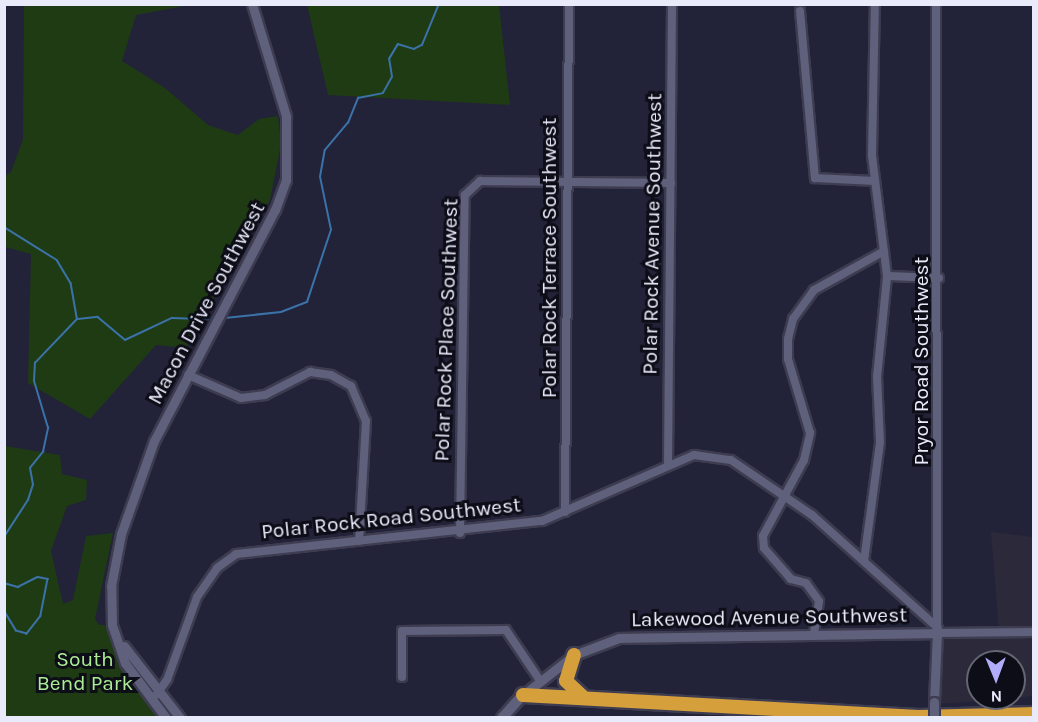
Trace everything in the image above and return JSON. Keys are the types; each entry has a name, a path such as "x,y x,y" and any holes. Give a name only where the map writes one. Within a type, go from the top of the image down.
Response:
{"highway":[{"path":"574,655 565,677 582,696"},
{"path":"523,695 582,696 918,717 1034,714"}],"main road":[{"path":"502,717 523,695"}],"street":[{"name":"Macon Drive Southwest","path":"166,717 125,663 112,615 113,567 132,497 188,375 275,210 286,180 286,116 252,4"},
{"name":"Polar Rock Terrace Southwest","path":"565,512 569,4"},
{"name":"Polar Rock Avenue Southwest","path":"668,464 672,4"},
{"path":"864,561 880,442 877,376 887,276 875,181 874,4"},
{"name":"Pryor Road Southwest","path":"934,717 937,630 939,278 936,4"},
{"path":"800,11 815,178 875,181"},
{"name":"Polar Rock Place Southwest","path":"460,533 465,195 480,181 670,183"},
{"path":"814,633 819,601 764,548 765,530 782,494 804,460 810,433 788,359 793,319 814,290 884,251"},
{"path":"887,276 939,278"},
{"path":"188,375 241,398 265,394 310,372 331,375 351,386 366,421 359,541"},
{"name":"Polar Rock Road Southwest","path":"151,700 158,693 197,597 224,561 250,550 460,533 542,521 668,464 694,455 722,457 782,494 864,561 937,630"},
{"name":"Macon Drive Southwest","path":"112,615 125,649 158,693 180,717"},
{"path":"402,677 402,631 506,630 538,679"},
{"name":"Lakewood Avenue Southwest","path":"523,695 538,679 574,655 627,637 937,630 1034,632"}],"shaded area":[{"path":"991,532 1033,537 1033,696 1026,697 1026,650 966,650 966,702 939,704 934,629 999,628"}],"green space":[{"path":"24,5 190,5 136,15 122,61 165,88 208,125 238,135 259,119 278,116 281,144 270,200 186,348 156,345 90,419 28,383 31,254 5,247 5,176 11,172 23,139"},
{"path":"307,5 499,5 510,105 328,95"},
{"name":"South Bend Park","path":"5,446 60,455 62,474 87,480 86,500 67,506 51,551 63,604 73,600 86,536 113,533 95,619 99,625 112,625 151,700 166,717 5,718"}],"waterway":[{"path":"225,318 281,312 307,302 331,230 320,177 325,150 348,123 358,98 383,93 392,77 389,59 398,44 414,49 422,45 439,4"},
{"path":"4,227 57,260 71,283 77,318"},
{"path":"78,319 98,317 125,340 172,318 208,319"},
{"path":"4,537 28,500 33,485 30,468 43,452 48,428 34,381 35,363 77,319"},
{"path":"4,583 18,587 38,577 48,579 41,616 27,634 16,631 4,611"}]}
